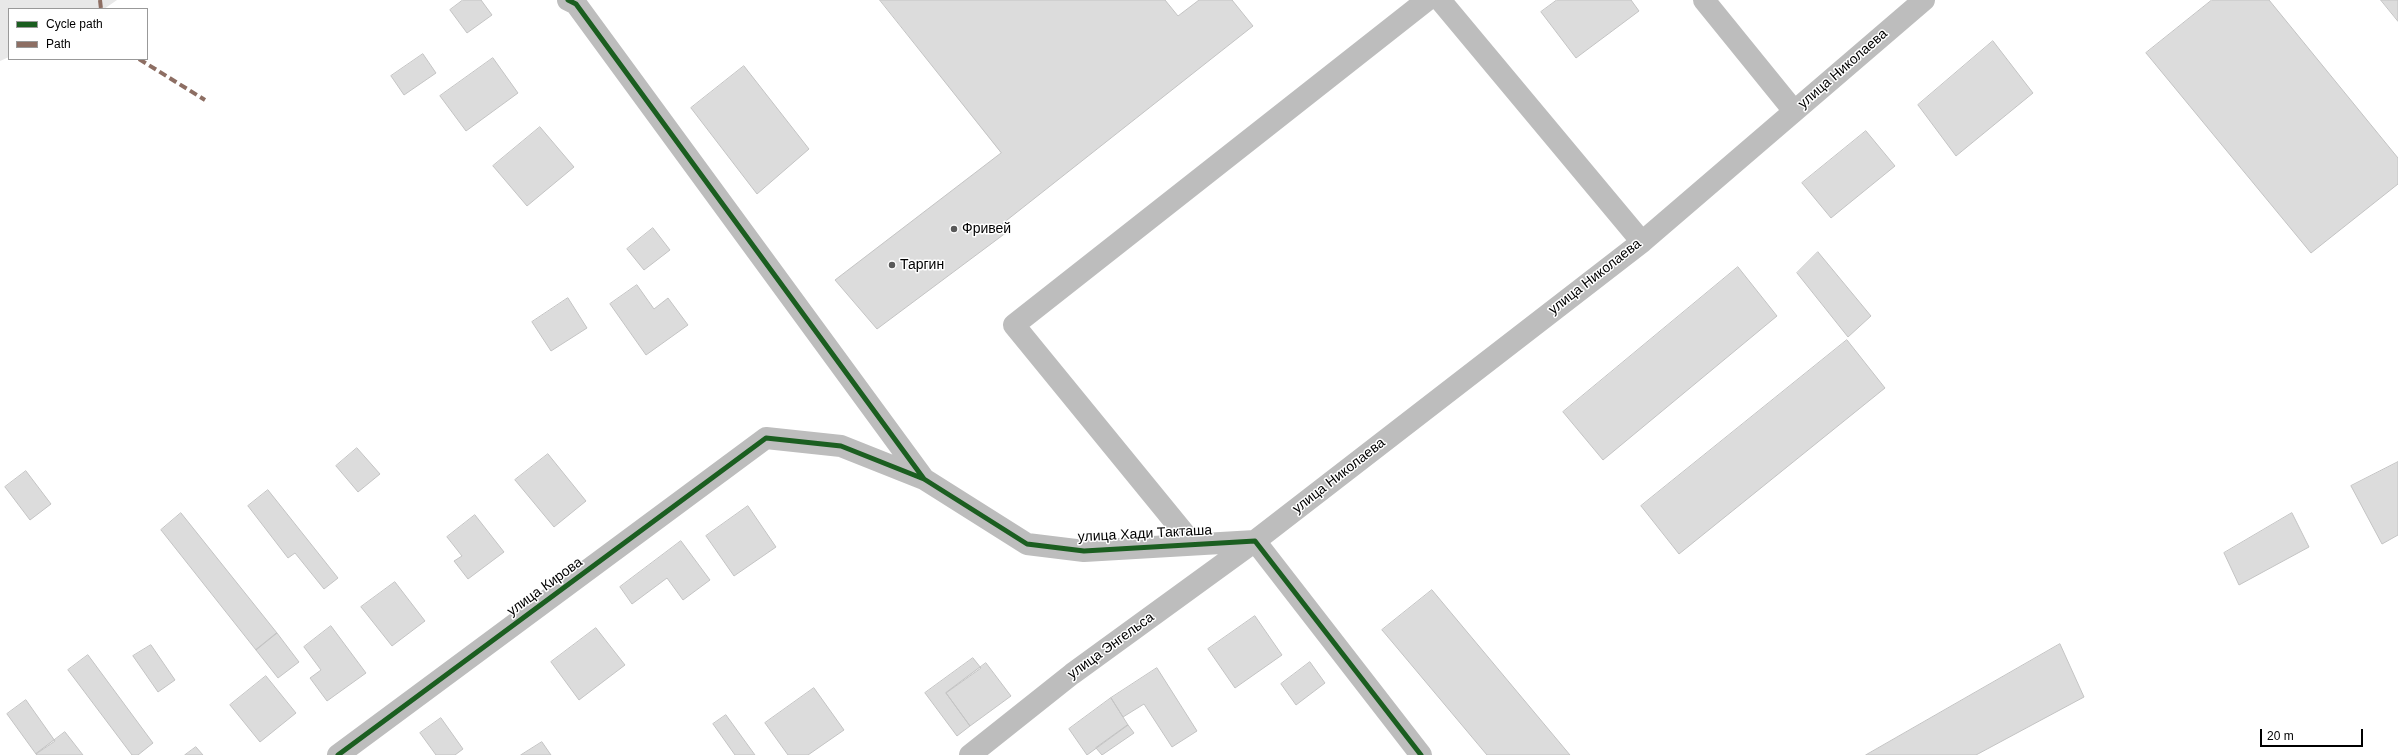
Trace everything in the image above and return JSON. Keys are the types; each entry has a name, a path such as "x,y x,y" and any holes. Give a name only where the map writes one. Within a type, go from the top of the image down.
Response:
{"street":[{"path":"568,0 576,4 924,479"},
{"path":"1193,544 1014,325 1427,0"},
{"path":"1440,0 1642,242"},
{"path":"1704,0 1794,112"},
{"name":"улица Николаева","path":"1255,541 1642,242 1924,0"},
{"name":"улица Хади Такташа","path":"766,438 842,446 924,479 1027,544 1084,551 1255,541"},
{"name":"улица Кирова","path":"338,755 766,438"},
{"path":"1255,541 1421,755"},
{"name":"улица Энгельса","path":"970,755 1072,674 1255,541"}],"shaded area":[{"path":"0,0 117,0 105,8 8,8 8,57 0,61"}],"building":[{"path":"463,0 481,0 492,15 467,33 450,10"},
{"path":"880,0 1165,0 1178,16 1199,0 1232,0 1253,26 1002,224 1007,232 877,329 835,280 1001,153"},
{"path":"1557,0 1631,0 1639,11 1576,58 1541,12"},
{"path":"2212,0 2269,0 2398,158 2398,184 2311,253 2146,53"},
{"path":"2381,0 2398,0 2398,21"},
{"path":"1993,41 2033,93 1956,156 1918,105"},
{"path":"423,54 436,73 404,95 391,76"},
{"path":"493,58 518,93 466,131 440,96"},
{"path":"744,66 809,149 757,194 691,108"},
{"path":"540,127 574,167 527,206 493,166"},
{"path":"1866,131 1895,166 1831,218 1802,183"},
{"path":"653,228 670,250 644,270 627,249"},
{"path":"1818,252 1871,316 1848,337 1797,273"},
{"path":"1738,267 1777,316 1603,460 1563,412"},
{"path":"637,285 654,309 668,298 688,325 646,355 610,304"},
{"path":"568,298 587,328 551,351 532,322"},
{"path":"1847,340 1885,388 1679,554 1641,506"},
{"path":"357,448 380,474 358,492 336,466"},
{"path":"548,454 586,501 554,527 515,480"},
{"path":"2398,462 2398,535 2382,544 2351,486"},
{"path":"26,471 51,504 30,520 5,487"},
{"path":"268,490 338,578 324,589 295,553 288,558 248,506"},
{"path":"748,506 776,547 734,576 706,536"},
{"path":"181,513 277,633 256,650 161,530"},
{"path":"2292,513 2309,547 2239,585 2224,553"},
{"path":"475,515 504,552 468,579 454,561 462,556 447,537"},
{"path":"681,541 710,580 683,600 667,578 632,604 620,587"},
{"path":"395,582 425,621 392,646 361,607"},
{"path":"1432,590 1570,755 1487,755 1382,630"},
{"path":"1255,616 1282,655 1235,688 1208,649"},
{"path":"331,626 366,673 327,701 310,678 321,670 304,647"},
{"path":"596,628 625,665 579,700 551,662"},
{"path":"277,633 299,662 278,678 256,650"},
{"path":"2060,644 2084,697 1976,755 1866,755"},
{"path":"151,645 175,680 158,692 133,656"},
{"path":"88,655 153,743 138,755 132,755 68,670"},
{"path":"973,658 981,668 946,693 970,726 957,736 925,693"},
{"path":"1310,662 1325,683 1296,705 1281,684"},
{"path":"986,663 1011,696 970,726 946,693"},
{"path":"1157,668 1197,731 1172,747 1144,704 1123,717 1111,698"},
{"path":"266,676 296,713 260,742 230,705"},
{"path":"814,688 844,730 808,755 788,755 765,723"},
{"path":"1111,698 1128,725 1087,755 1069,729"},
{"path":"26,700 55,741 36,754 7,714"},
{"path":"726,715 755,755 735,755 713,724"},
{"path":"441,718 463,749 455,755 436,755 420,733"},
{"path":"1128,725 1134,733 1102,755 1096,748"},
{"path":"65,732 83,755 36,754"},
{"path":"542,742 551,755 521,755"},
{"path":"196,747 203,755 185,755"}],"marked path":[{"path":"100,0 101,8"},
{"path":"141,60 205,100"}],"cycle path":[{"path":"568,0 576,4 924,479"},
{"path":"338,755 766,438 841,446 924,479 1027,544 1084,551 1255,541 1421,755"}],"place":[{"name":"Фривей","path":"954,229"},
{"name":"Таргин","path":"892,265"}]}
